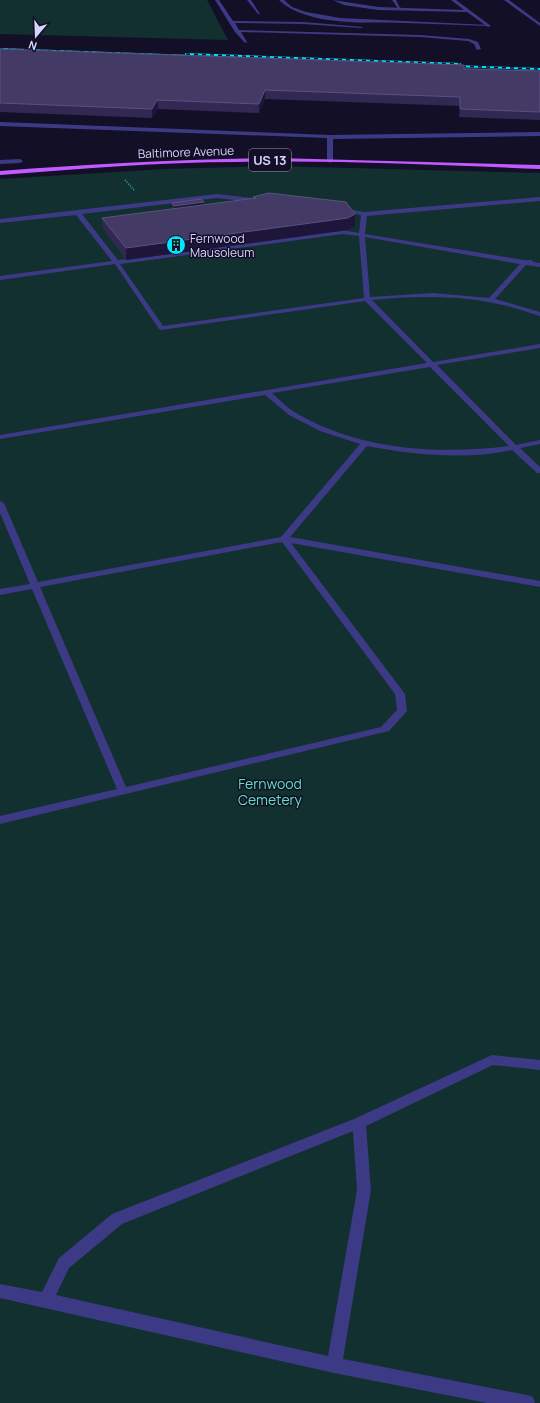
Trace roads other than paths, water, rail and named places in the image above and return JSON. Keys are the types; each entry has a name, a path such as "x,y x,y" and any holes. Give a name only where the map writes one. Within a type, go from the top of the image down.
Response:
{"main road":[{"name":"Baltimore Avenue","path":"0,173 168,162 273,160 540,167"}],"street":[{"path":"217,0 244,42"},
{"path":"249,0 259,13"},
{"path":"282,0 291,8 324,17 350,20 488,26 453,0"},
{"path":"335,0 344,4 355,6 468,11"},
{"path":"394,0 400,9"},
{"path":"506,0 540,26"},
{"path":"231,22 303,23 362,28"},
{"path":"237,31 469,40 476,43 479,49"},
{"path":"0,124 330,137 540,134"},
{"path":"330,137 330,161"},
{"path":"0,162 20,161"},
{"path":"0,221 217,196 269,202"},
{"path":"336,210 364,214 540,199"},
{"path":"78,213 116,262 161,328 397,296 441,296 490,301 540,314"},
{"path":"364,214 362,235 367,299 515,448 540,470"},
{"path":"0,278 342,232 540,265"},
{"path":"490,301 525,262 540,260"},
{"path":"0,437 540,346"},
{"path":"266,392 278,405 314,427 338,436 365,443 440,453 515,448 540,442"},
{"path":"284,539 365,443"},
{"path":"0,503 123,791"},
{"path":"0,820 385,729 402,710 400,694 284,539"},
{"path":"0,592 284,539 540,584"},
{"path":"46,1300 64,1263 117,1219 359,1123 492,1060 540,1065"},
{"path":"334,1365 364,1190 359,1123"},
{"path":"0,1291 334,1365 527,1403"}],"railway":[{"path":"0,49 192,56"},
{"path":"186,54 460,64"},
{"path":"454,66 540,69"}],"place":[{"name":"Fernwood Mausoleum","path":"176,245"}],"park label":[{"name":"Fernwood Cemetery","path":"270,792"}]}
